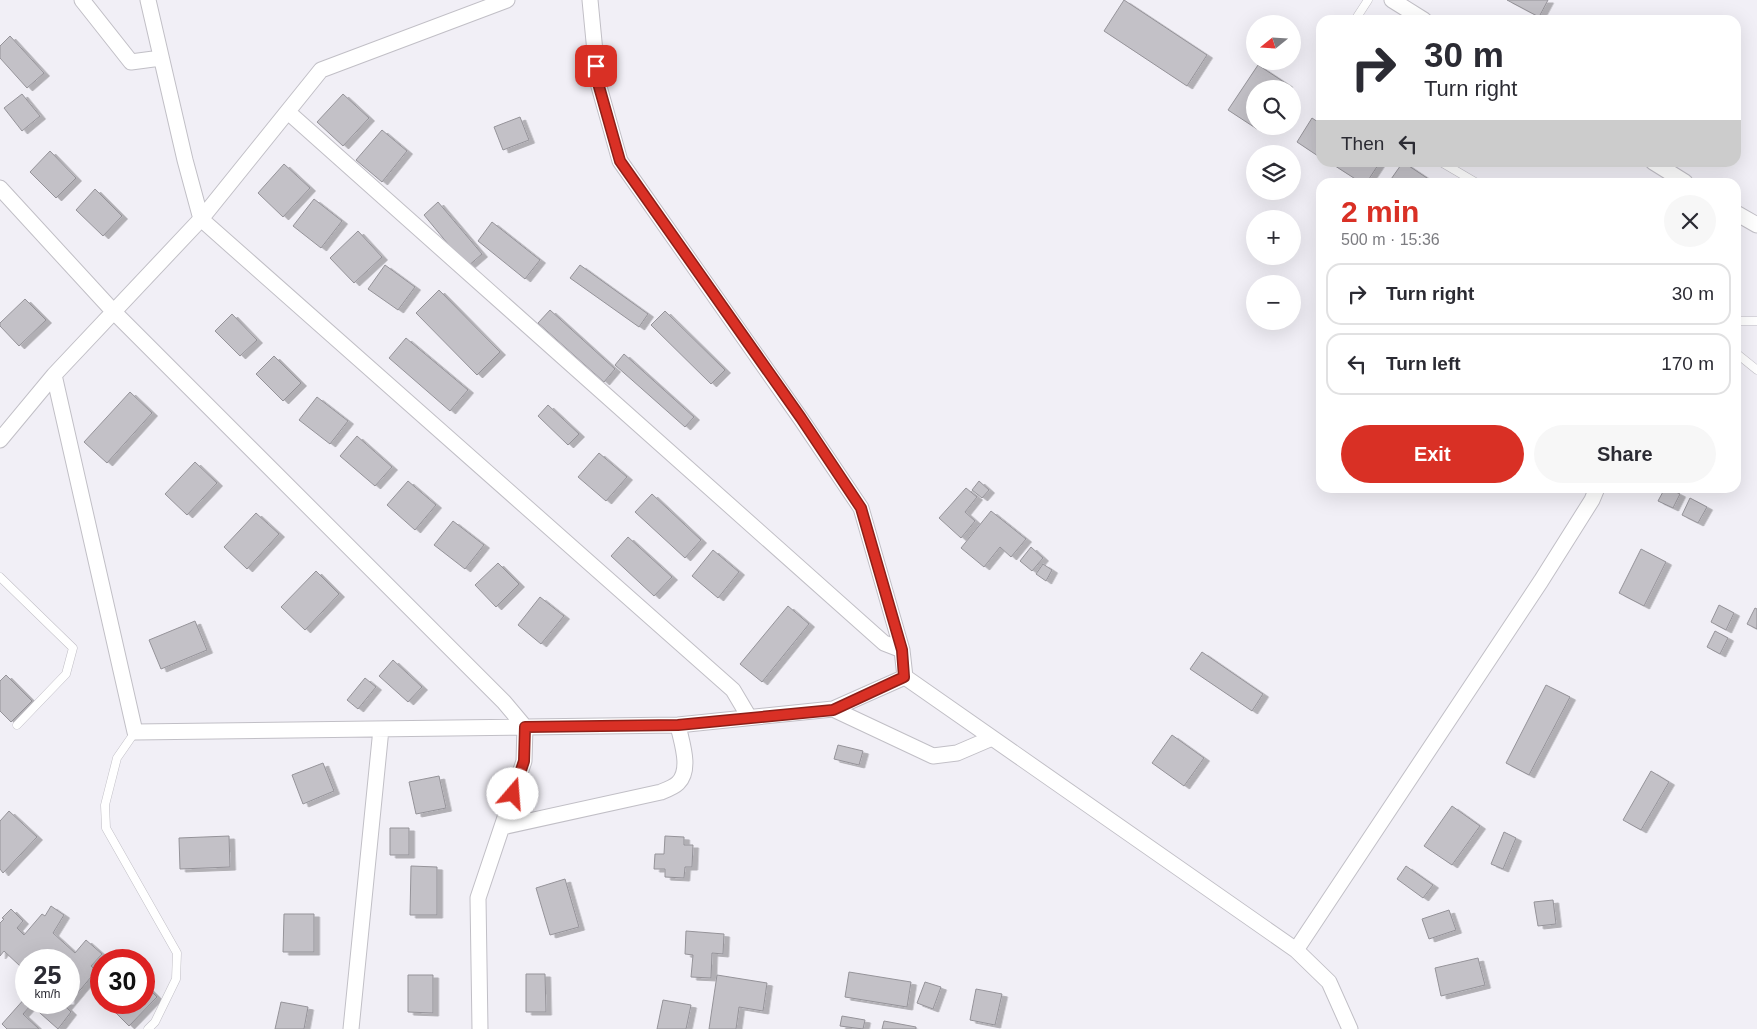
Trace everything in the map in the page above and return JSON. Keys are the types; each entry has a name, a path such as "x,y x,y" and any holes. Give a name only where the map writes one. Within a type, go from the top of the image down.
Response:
{"street":[{"path":"82,0 131,62 161,58"},
{"path":"148,0 185,160 201,220 733,690 749,717"},
{"path":"0,440 54,375 201,220 321,70 507,0"},
{"path":"590,0 598,83 620,161 801,418 861,508 902,650 904,677"},
{"path":"1392,0 1416,15"},
{"path":"288,112 884,643 902,650"},
{"path":"1661,167 1679,178"},
{"path":"0,188 113,312 504,702 525,727 524,761 478,898 480,1029"},
{"path":"1741,216 1757,225"},
{"path":"54,375 135,732 678,725 833,710 904,677"},
{"path":"1296,950 1541,581 1595,493"},
{"path":"904,677 1296,950 1329,982 1350,1029"},
{"path":"833,710 933,756 957,753 992,738"},
{"path":"502,827 660,792 678,784 684,775 685,762 678,725"},
{"path":"351,1029 381,729"}],"lane":[{"path":"1358,15 1368,0"},
{"path":"1450,167 1468,178"},
{"path":"1741,321 1757,321"},
{"path":"1741,357 1757,370"},
{"path":"0,577 73,648 66,674 17,725"},
{"path":"135,732 117,758 105,806 106,828 177,953 176,980 155,1022 148,1029"}],"building":[{"path":"1124,0 1207,55 1187,86 1104,31"},
{"path":"1507,0 1548,0 1540,15 1535,15"},
{"path":"10,36 44,73 27,88 0,58 0,46"},
{"path":"1255,70 1266,70 1281,80 1248,80"},
{"path":"1246,83 1246,122 1228,110"},
{"path":"22,94 40,116 22,131 4,108"},
{"path":"343,94 369,118 343,146 317,122"},
{"path":"520,117 529,140 503,150 494,127"},
{"path":"1312,118 1316,121 1316,155 1297,142"},
{"path":"382,130 407,151 382,182 356,160"},
{"path":"50,151 76,178 56,198 30,172"},
{"path":"284,164 310,188 283,217 258,193"},
{"path":"1337,167 1377,167 1370,178 1354,178"},
{"path":"1400,167 1410,167 1427,178 1392,178"},
{"path":"95,189 122,216 103,236 76,210"},
{"path":"314,199 342,221 321,248 293,226"},
{"path":"438,202 482,254 467,267 424,215"},
{"path":"492,222 540,260 525,279 478,241"},
{"path":"358,231 382,257 354,283 330,258"},
{"path":"385,265 415,287 398,310 368,289"},
{"path":"580,265 648,314 639,327 570,278"},
{"path":"439,290 500,352 477,375 416,313"},
{"path":"25,299 46,320 19,346 0,326 0,323"},
{"path":"550,310 615,369 604,382 538,323"},
{"path":"665,311 725,370 711,384 651,325"},
{"path":"232,314 257,340 240,356 215,331"},
{"path":"406,338 468,390 450,411 389,358"},
{"path":"624,354 694,417 685,427 615,365"},
{"path":"274,356 301,383 283,401 256,374"},
{"path":"130,392 152,413 107,463 84,442"},
{"path":"317,397 348,421 330,444 299,420"},
{"path":"548,405 579,434 568,445 538,416"},
{"path":"357,436 392,467 375,486 340,456"},
{"path":"599,453 627,477 606,501 578,477"},
{"path":"195,462 217,483 187,515 165,494"},
{"path":"408,481 436,505 415,530 387,505"},
{"path":"979,481 989,490 982,498 972,490"},
{"path":"966,488 977,497 965,512 975,521 961,538 939,518"},
{"path":"1662,493 1680,494 1673,508 1658,501"},
{"path":"652,494 701,540 685,558 635,512"},
{"path":"1690,498 1707,507 1698,523 1682,515"},
{"path":"991,511 1026,539 1011,557 1000,547 984,567 961,548"},
{"path":"256,513 279,534 247,569 224,547"},
{"path":"453,521 484,545 465,569 434,545"},
{"path":"628,537 672,577 654,596 611,556"},
{"path":"1031,547 1043,558 1032,571 1020,561"},
{"path":"1641,549 1666,562 1644,606 1619,593"},
{"path":"713,550 739,572 718,598 692,576"},
{"path":"498,563 519,584 496,607 475,585"},
{"path":"1043,564 1052,570 1046,581 1036,574"},
{"path":"316,571 339,594 305,630 281,607"},
{"path":"540,597 564,616 541,644 518,625"},
{"path":"1719,605 1734,613 1726,630 1711,622"},
{"path":"788,606 809,624 762,682 740,664"},
{"path":"1755,608 1757,609 1757,629 1747,624"},
{"path":"195,621 207,650 161,669 149,640"},
{"path":"1715,631 1728,638 1720,654 1707,647"},
{"path":"1202,652 1263,694 1252,711 1190,669"},
{"path":"393,660 422,687 408,702 379,676"},
{"path":"6,675 32,701 11,722 0,711 0,681"},
{"path":"365,678 376,687 358,709 347,700"},
{"path":"1546,685 1570,697 1529,775 1506,763"},
{"path":"1172,735 1204,758 1184,786 1152,763"},
{"path":"838,745 863,751 859,765 834,759"},
{"path":"323,763 334,791 303,804 292,775"},
{"path":"1651,771 1669,782 1641,830 1623,820"},
{"path":"439,776 446,808 416,814 409,782"},
{"path":"1452,806 1480,826 1452,865 1424,846"},
{"path":"9,811 37,837 3,873 0,869 0,821"},
{"path":"390,828 409,828 409,855 390,855"},
{"path":"1504,832 1516,838 1503,869 1491,864"},
{"path":"229,836 230,867 180,869 179,838"},
{"path":"665,836 684,837 684,845 693,845 692,867 685,867 684,878 665,877 665,869 654,869 655,854 664,854"},
{"path":"411,866 437,867 437,915 410,915"},
{"path":"1406,866 1433,885 1423,898 1397,879"},
{"path":"565,879 579,927 550,935 536,888"},
{"path":"1553,900 1556,924 1538,926 1534,902"},
{"path":"51,906 64,915 53,933 71,949 15,949 15,961 4,951 0,956 0,923 4,919 2,918 11,909 23,921 17,928 24,935 42,914 45,916"},
{"path":"1449,910 1456,930 1429,939 1422,919"},
{"path":"284,914 314,914 314,952 283,952"},
{"path":"686,931 724,934 723,954 712,953 711,978 691,977 693,955 685,954"},
{"path":"86,940 96,949 90,949 90,978 80,990 80,949 78,949"},
{"path":"1478,958 1485,985 1441,996 1435,968"},
{"path":"849,972 911,982 907,1007 845,997"},
{"path":"526,974 545,974 546,1012 526,1012"},
{"path":"408,975 433,975 433,1013 408,1012"},
{"path":"717,975 767,983 763,1011 739,1007 736,1029 709,1029"},
{"path":"925,982 941,987 933,1009 917,1003"},
{"path":"976,989 1002,994 995,1025 970,1020"},
{"path":"663,1000 691,1005 686,1029 657,1029"},
{"path":"281,1002 308,1007 304,1029 275,1029"},
{"path":"15,1009 15,1014 23,1014 39,1029 7,1029 2,1024"},
{"path":"41,1014 69,1014 58,1029"},
{"path":"117,1014 141,1014 129,1026"},
{"path":"842,1016 865,1020 863,1029 840,1026"},
{"path":"884,1021 916,1027 916,1029 882,1029"}],"route":[{"path":"513,794 524,761 525,727 678,725 833,710 904,677 902,650 861,508 801,418 620,161 598,83 596,66"}]}
